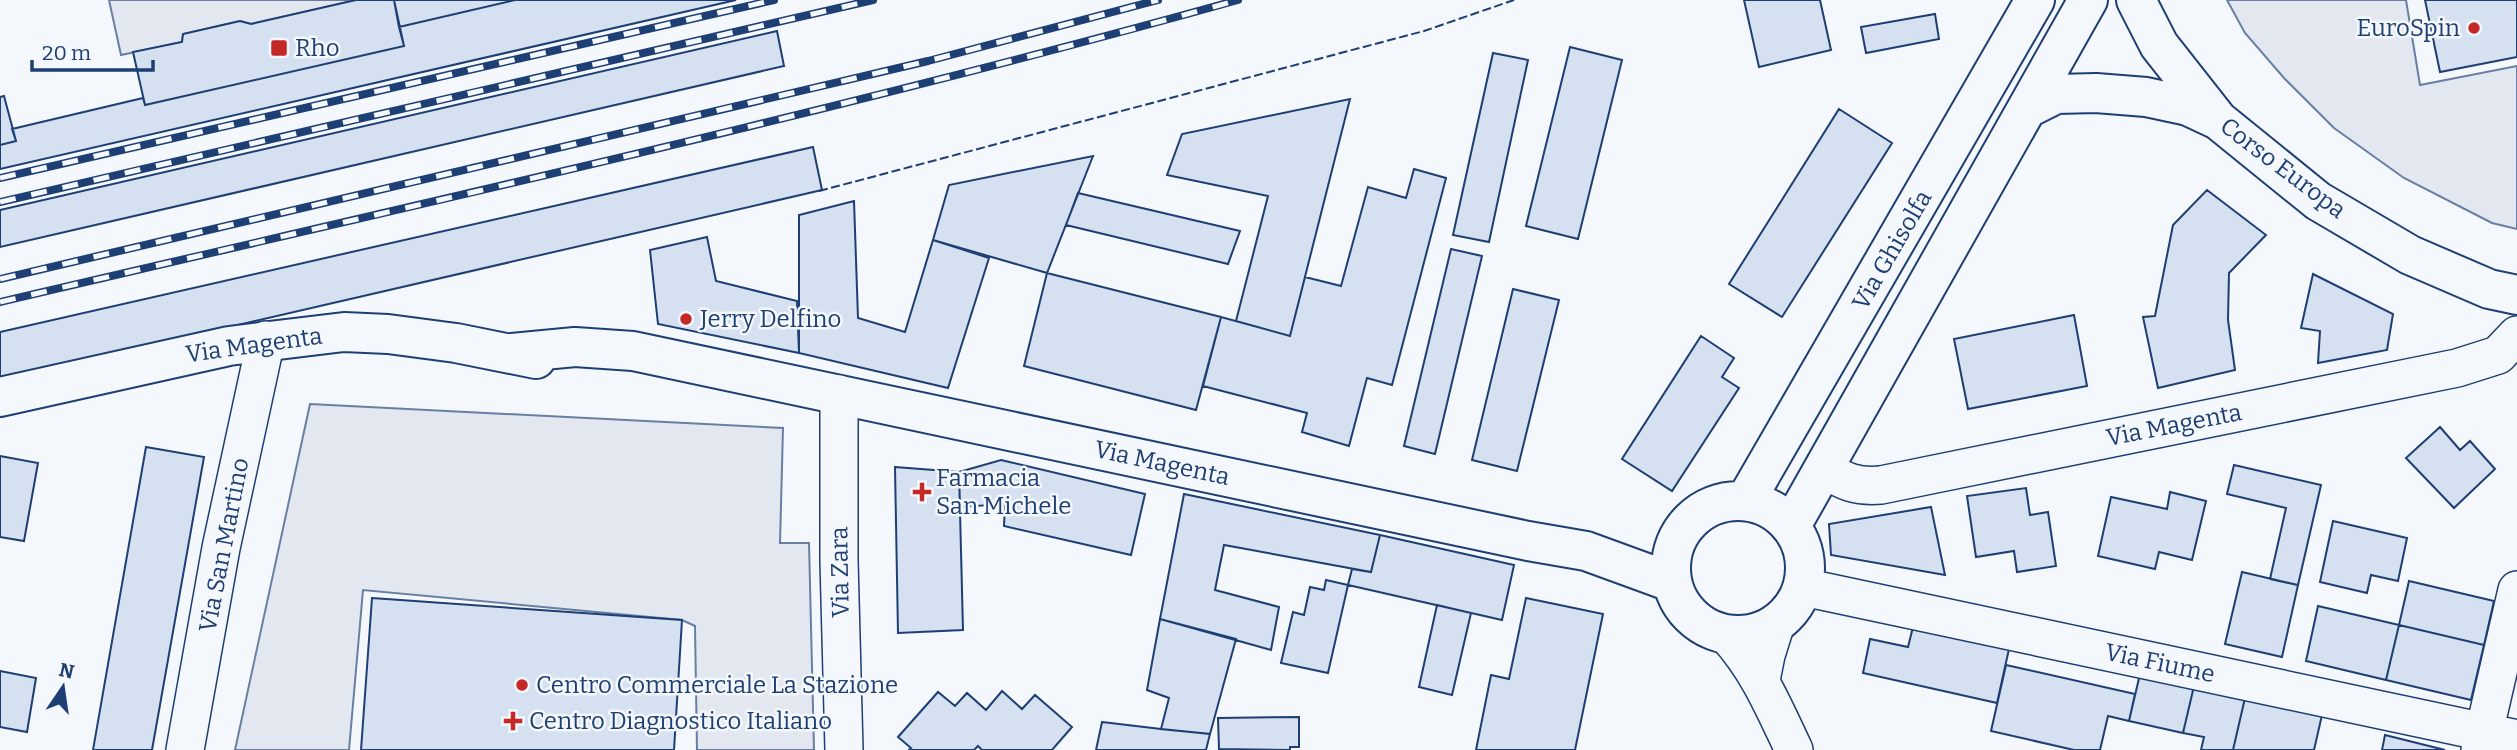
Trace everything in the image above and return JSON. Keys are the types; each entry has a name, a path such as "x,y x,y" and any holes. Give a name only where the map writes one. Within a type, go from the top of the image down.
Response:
{"street":[{"name":"Via Ghisolfa","path":"1746,500 2035,0"},
{"name":"Via Ghisolfa","path":"1791,526 2088,0"},
{"name":"Corso Europa","path":"2136,0 2158,46 2218,120 2318,201 2410,255 2489,289 2517,295"},
{"path":"2028,108 2056,94 2095,93 2146,97 2188,106 2218,120"},
{"name":"Via Magenta","path":"0,397 182,355 266,341 344,332 388,334 512,353 586,372 659,378 739,374 1528,541 1672,564"},
{"name":"Via Magenta","path":"1824,469 1843,481 1861,486 1881,485 2457,368 2498,355 2517,335"},
{"name":"Via San Martino","path":"185,750 221,548 266,341"},
{"name":"Via Zara","path":"839,394 839,561 844,750"},
{"path":"1746,500 1760,503 1781,515 1791,526 1799,539 1806,565 1803,587 1796,602 1776,624 1767,629 1727,635 1713,631 1691,617 1677,599 1672,564 1679,533 1693,516 1716,503 1746,500"},
{"name":"Via Fiume","path":"1803,587 2494,740"},
{"path":"2494,740 2517,590"},
{"path":"1761,680 1776,624"},
{"path":"1727,635 1746,656 1761,680 1794,750"}],"shaded area":[{"path":"109,0 356,0 251,24 240,21 183,34 182,42 121,55"},
{"path":"2227,0 2406,0 2420,85 2517,66 2517,229 2492,223 2404,178 2334,128 2284,78 2245,33"},
{"path":"310,404 783,428 780,543 809,543 814,750 697,750 695,626 682,620 363,590 349,750 235,750"}],"building":[{"path":"356,0 394,0 404,46 145,105 133,52 182,42 183,34 240,21 251,24"},
{"path":"394,0 515,0 399,27"},
{"path":"515,0 736,0 0,169 0,145 16,141 12,129 143,98 145,105 404,46 399,27"},
{"path":"1744,0 1820,0 1831,50 1759,67"},
{"name":"EuroSpin","path":"2425,0 2517,0 2517,57 2440,72"},
{"path":"1935,14 1939,39 1866,53 1861,27"},
{"path":"777,31 784,66 0,247 0,210"},
{"path":"1570,47 1622,60 1578,239 1526,226"},
{"path":"1493,53 1528,60 1489,242 1453,235"},
{"path":"4,96 16,141 0,145 0,97"},
{"path":"1350,99 1290,336 1236,321 1268,196 1167,175 1182,134"},
{"path":"1839,109 1892,143 1782,317 1729,284"},
{"path":"813,147 822,190 0,380 0,332"},
{"path":"1093,156 1047,273 933,240 949,185"},
{"path":"1414,169 1446,178 1392,385 1367,378 1349,446 1302,432 1307,413 1203,386 1221,317 1290,336 1305,277 1341,286 1368,187 1406,198"},
{"path":"2207,190 2266,235 2229,273 2228,320 2235,370 2158,388 2143,317 2155,316 2173,225"},
{"path":"1078,193 1240,231 1228,264 1066,225"},
{"path":"854,201 858,318 905,332 933,240 989,258 948,388 799,353 799,215"},
{"path":"707,237 716,281 797,301 799,353 658,324 650,250"},
{"path":"1451,249 1482,256 1435,454 1404,446"},
{"path":"1047,273 1221,317 1196,410 1024,366"},
{"path":"2313,274 2393,314 2387,350 2318,363 2320,331 2301,328"},
{"path":"1513,289 1559,300 1517,471 1472,460"},
{"path":"2074,315 2087,386 1968,409 1954,339"},
{"path":"1701,336 1734,358 1722,377 1739,388 1672,491 1622,459"},
{"path":"2440,427 2460,450 2470,441 2495,469 2454,508 2406,458"},
{"path":"146,447 204,457 152,750 93,750"},
{"path":"0,456 38,463 24,541 0,537"},
{"path":"1001,460 1145,494 1131,555 1004,526 1005,504 960,507 959,472"},
{"path":"2234,465 2321,485 2298,585 2270,579 2286,508 2227,494"},
{"path":"895,467 959,472 963,630 898,633"},
{"path":"2026,488 2030,515 2048,512 2056,566 2017,572 2014,551 1976,557 1967,496"},
{"path":"2170,492 2206,501 2192,560 2159,552 2155,569 2098,556 2111,497 2167,509"},
{"path":"1184,494 1380,535 1371,572 1224,545 1215,590 1279,607 1271,650 1160,619"},
{"path":"1931,507 1945,575 1831,555 1829,524"},
{"path":"2333,521 2407,538 2398,581 2371,575 2367,593 2320,582"},
{"path":"1380,535 1514,565 1502,620 1348,585 1352,569 1371,572"},
{"path":"2242,572 2298,585 2282,657 2225,644"},
{"path":"1326,580 1348,585 1328,673 1281,663 1293,612 1304,615 1310,587 1324,590"},
{"path":"2409,581 2494,601 2484,645 2399,625"},
{"name":"Centro Commerciale La Stazione","path":"372,598 682,620 674,750 361,750"},
{"path":"1526,598 1603,614 1575,750 1476,750 1491,675 1509,679"},
{"path":"1437,605 1471,613 1452,695 1419,687"},
{"path":"2318,606 2399,625 2386,680 2306,661"},
{"path":"1160,619 1236,639 1210,734 1161,729 1169,698 1147,690"},
{"path":"2399,625 2484,645 2471,700 2386,680"},
{"path":"1913,627 2009,649 1997,703 1863,673 1870,639 1908,647"},
{"path":"2006,665 2135,694 2129,721 2108,716 2100,750 2074,750 1991,731"},
{"path":"0,671 36,678 27,732 0,727"},
{"path":"2140,674 2194,686 2183,733 2129,721"},
{"path":"2194,686 2245,698 2233,750 2201,750 2204,737 2183,733"},
{"path":"1002,691 1022,709 1035,695 1072,727 1052,750 982,750 978,746 974,750 909,750 911,748 898,737 938,692 955,706 967,693 986,710"},
{"path":"2245,698 2322,715 2314,750 2233,750"},
{"path":"1299,717 1299,747 1290,747 1290,750 1219,749 1218,718"},
{"path":"1102,722 1210,734 1206,750 1096,750"},
{"path":"2385,735 2445,750 2382,750"}],"railway":[{"path":"0,178 774,0"},
{"path":"0,202 873,0"},
{"path":"0,279 928,61 1158,0"},
{"path":"0,302 776,120 1238,0"}],"fence":[{"path":"819,191 1424,31 1514,0"}],"place":[{"name":"EuroSpin","path":"2474,28"},
{"name":"Rho","path":"279,48"},
{"name":"Jerry Delfino","path":"686,319"},
{"name":"Farmacia San Michele","path":"922,492"},
{"name":"Centro Commerciale La Stazione","path":"522,685"},
{"name":"Centro Diagnostico Italiano","path":"513,721"}]}
